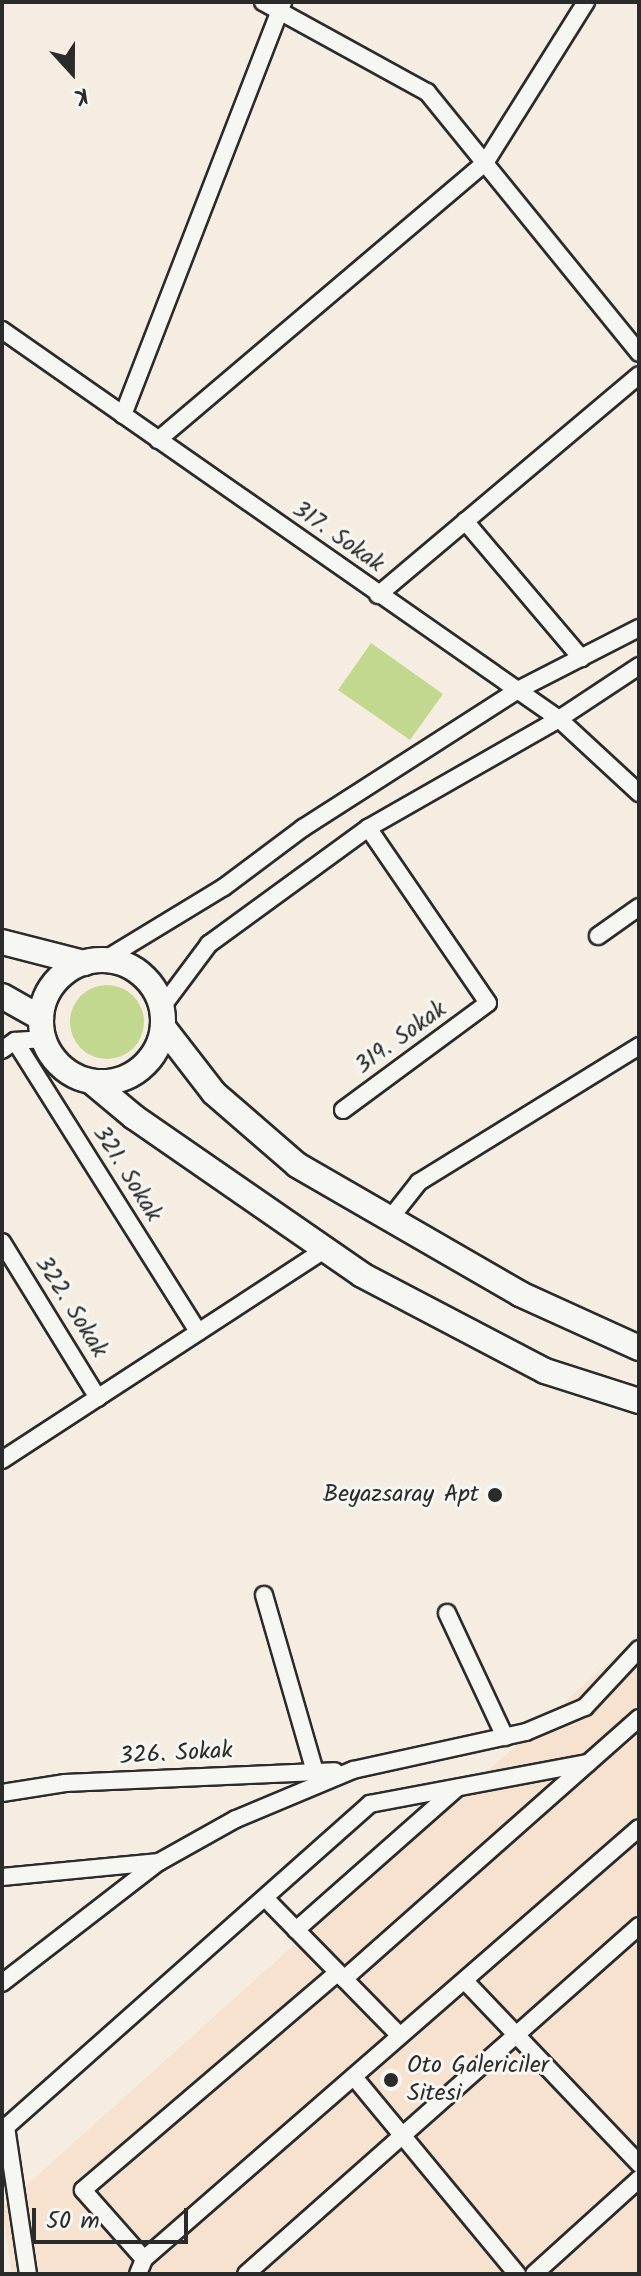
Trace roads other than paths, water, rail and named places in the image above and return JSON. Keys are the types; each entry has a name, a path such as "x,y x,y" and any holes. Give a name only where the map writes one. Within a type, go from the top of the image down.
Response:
{"street":[{"path":"263,2 281,5 427,92 639,353"},
{"path":"158,440 485,163 586,2"},
{"path":"123,415 281,5"},
{"name":"317. Sokak","path":"2,330 559,719 639,793"},
{"path":"378,595 639,375"},
{"path":"465,521 581,658"},
{"path":"43,1029 51,987 224,887 303,828 516,691 639,628"},
{"path":"92,1082 131,1075 147,1063 162,1017 209,944 368,828 559,719 639,666"},
{"name":"319. Sokak","path":"343,1110 488,1003 368,828"},
{"path":"598,936 639,907"},
{"path":"4,941 141,974 162,1017 214,1093 297,1165 520,1294 639,1348"},
{"path":"2,996 43,1029 57,1063 92,1082 324,1250 431,1314 545,1371 639,1401"},
{"path":"9,1046 43,1029"},
{"name":"321. Sokak","path":"9,1046 198,1332"},
{"path":"389,1220 419,1182 639,1046"},
{"name":"322. Sokak","path":"2,1242 98,1398"},
{"path":"2,1460 324,1250"},
{"path":"264,1595 315,1772"},
{"path":"447,1613 505,1737"},
{"path":"2,1983 159,1862 236,1819 353,1770 505,1737 585,1707 639,1649"},
{"path":"639,1718 340,1976 83,2190 141,2266 399,2035 639,1828"},
{"path":"28,2274 6,2127 370,1804 588,1763"},
{"name":"326. Sokak","path":"2,1793 65,1783 353,1770"},
{"path":"296,1930 457,1788"},
{"path":"2,1877 159,1862"},
{"path":"265,1898 399,2035"},
{"path":"246,2274 639,1926"},
{"path":"465,1981 639,2164"},
{"path":"354,2077 517,2274"},
{"path":"534,2274 639,2179"}],"place":[{"name":"Beyazsaray Apt","path":"495,1495"},
{"name":"Oto Galericiler Sitesi","path":"391,2080"}]}
